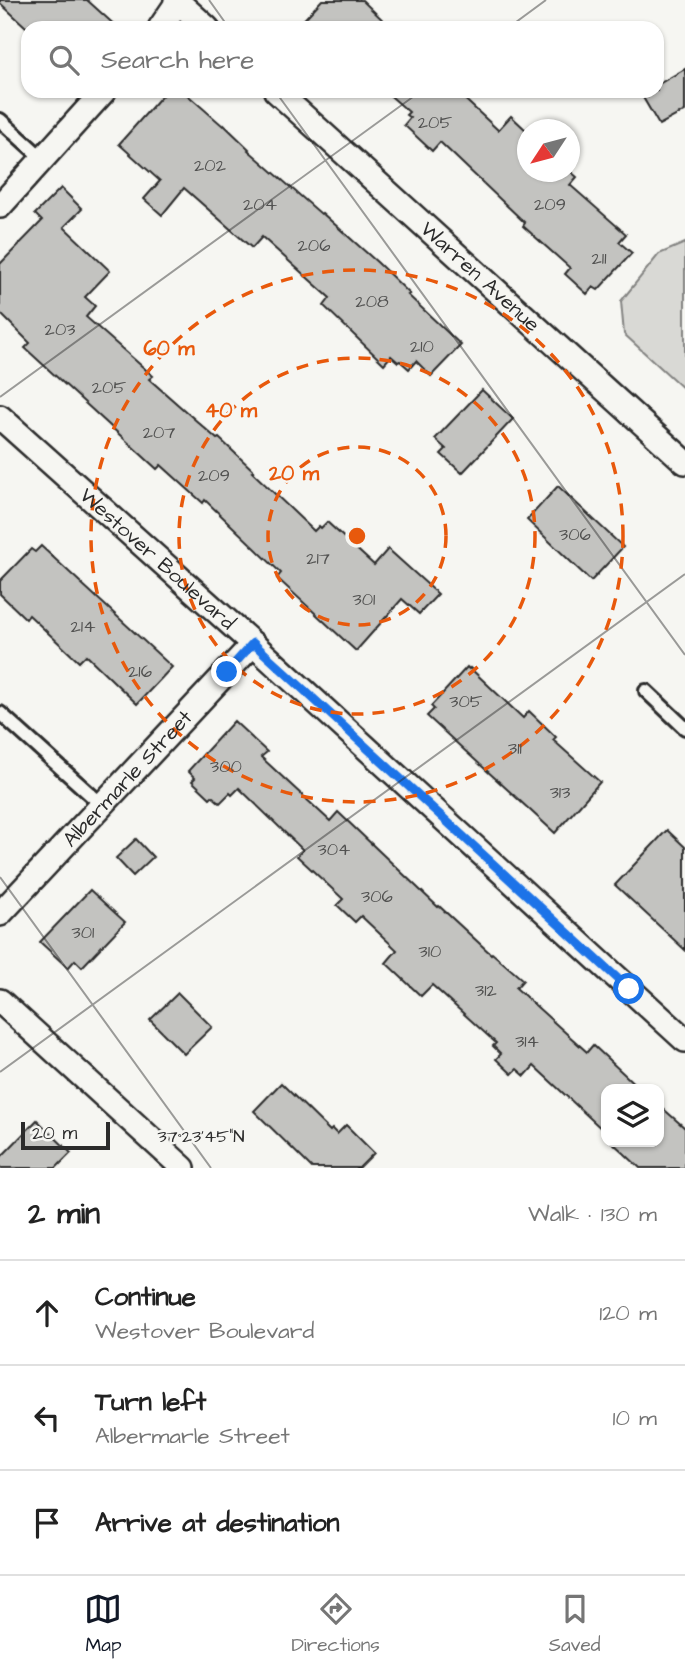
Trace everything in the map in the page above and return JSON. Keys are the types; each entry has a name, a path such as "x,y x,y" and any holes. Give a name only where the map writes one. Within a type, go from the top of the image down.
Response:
{"street":[{"path":"164,21 177,1 199,21"},
{"path":"0,206 98,98"},
{"name":"Warren Avenue","path":"284,98 685,462"},
{"name":"Westover Boulevard","path":"0,417 253,643 685,1040"},
{"name":"Albermarle Street","path":"0,914 253,643"},
{"path":"0,1001 183,1168"}],"lane":[{"path":"0,120 43,159"},
{"path":"646,691 685,728"},
{"path":"0,713 102,805"}],"shaded area":[{"path":"685,243 685,390 624,334 621,301 659,254"}],"building":[{"path":"0,0 87,0 110,21 21,22"},
{"path":"322,0 362,0 384,21 302,21"},
{"path":"685,69 685,111 659,125 643,98 664,98 664,81"},
{"path":"160,98 191,98 378,263 461,345 431,376 416,361 409,369 391,356 384,364 324,306 330,298 262,237 252,248 184,188 162,215 144,199 160,181 119,144"},
{"path":"393,98 464,98 498,130 511,116 517,122 517,182 573,182 570,185 626,234 619,242 632,253 598,290 593,287 587,294 565,274 570,268 523,226 525,223 440,142 432,151 404,125 410,118 406,115 409,112"},
{"path":"61,188 82,209 64,227 110,271 85,297 95,306 86,317 153,376 149,379 219,438 314,531 327,522 374,565 388,549 438,594 419,614 402,599 356,651 277,578 281,573 205,500 203,503 161,465 157,469 25,348 30,343 0,313 0,264 42,221 35,214"},
{"path":"482,390 513,419 462,473 441,454 446,449 435,439"},
{"path":"558,486 623,547 591,581 527,520"},
{"path":"41,546 172,667 137,704 86,655 79,662 29,615 26,619 0,594 0,581 31,549 35,552"},
{"path":"467,667 523,718 529,711 556,737 553,740 600,782 555,833 427,716 434,709 431,706"},
{"path":"234,721 267,752 261,757 330,821 338,812 438,907 523,980 516,988 587,1052 593,1045 635,1084 601,1084 601,1128 534,1066 525,1076 517,1069 512,1074 496,1059 501,1054 493,1046 496,1043 432,985 421,996 386,963 397,950 361,916 355,922 337,905 343,899 297,856 303,850 239,788 220,803 212,796 210,798 192,781 195,778 188,771"},
{"path":"667,830 685,847 685,950 615,885"},
{"path":"136,839 153,857 133,876 116,858"},
{"path":"90,890 125,922 82,967 75,960 68,968 40,942"},
{"path":"178,993 212,1027 184,1054 150,1020"},
{"path":"281,1083 330,1131 332,1129 337,1134 346,1125 374,1153 359,1168 312,1168 254,1111"},
{"path":"664,1109 685,1128 685,1168 640,1168 617,1147 664,1147"},
{"path":"37,1120 71,1153 56,1168 0,1168 0,1158"}],"route":[{"path":"227,672 253,643 629,989"}]}
